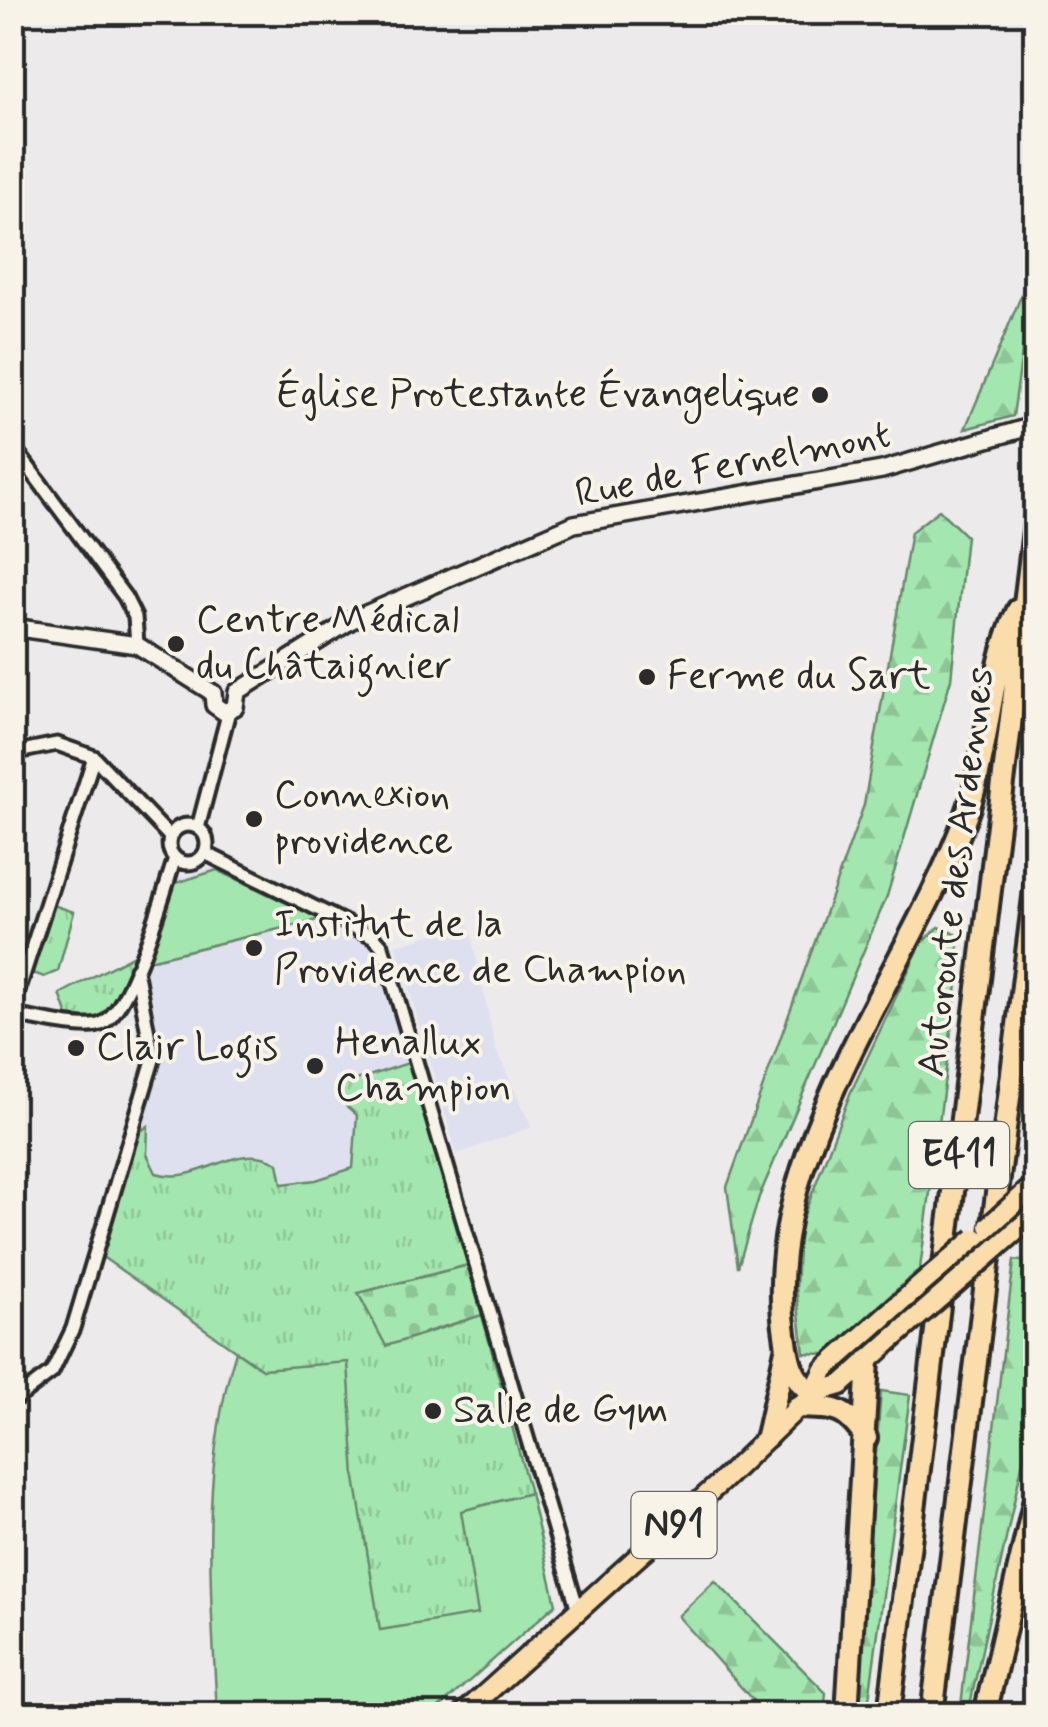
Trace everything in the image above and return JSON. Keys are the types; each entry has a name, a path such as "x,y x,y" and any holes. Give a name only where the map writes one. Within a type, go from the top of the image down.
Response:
{"highway":[{"name":"Autoroute des Ardennes","path":"889,1714 1036,514"},
{"path":"866,1438 851,1416 805,1400 795,1379 782,1314 784,1240 821,1124 941,878 968,812 1004,639 1026,595"},
{"name":"Autoroute des Ardennes","path":"932,1714 1036,881"},
{"path":"766,1436 787,1348"},
{"path":"847,1714 868,1362"},
{"path":"985,1714 1036,1495"}],"main road":[{"name":"N91","path":"463,1714 805,1400 825,1369 1034,1188"},
{"name":"N91","path":"805,1400 841,1385 1034,1215"},
{"path":"868,1362 870,1344 886,1315"}],"street":[{"name":"Rue de Fernelmont","path":"237,692 352,620 574,524 882,470 1036,425"},
{"path":"12,445 125,597 135,618 137,644"},
{"path":"12,627 137,644 213,692 216,708 229,711"},
{"path":"198,828 229,711 238,703 237,692 227,685 213,692"},
{"path":"12,753 57,744 94,757 170,837 175,858 136,969 111,1018 97,1026 12,1013 94,757"},
{"path":"170,837 179,827 198,828"},
{"path":"175,858 189,863 204,853 206,839 198,828"},
{"path":"204,853 374,937 382,946 578,1610"},
{"path":"12,1402 52,1372 73,1328 153,1060 136,969"}],"shaded area":[{"path":"218,866 378,946 485,1317 412,1346 112,1218 156,1064 142,975 170,880"},
{"path":"469,924 496,1050 532,1127 457,1154 396,945"}],"green space":[{"path":"1035,263 1013,416 965,429"},
{"path":"939,510 966,536 951,679 887,896 759,1197 738,1267 727,1187 864,805 911,532"},
{"path":"217,870 321,919 149,960 173,884"},
{"path":"50,904 74,912 58,971 44,977 28,971"},
{"path":"939,927 958,935 958,977 920,1269 825,1354 804,1353 796,1288 799,1228 850,1094 921,944"},
{"path":"132,956 136,962 119,1001 95,1023 69,1019 60,994"},
{"path":"411,1062 468,1265 358,1293 386,1346 482,1315 530,1493 461,1511 478,1614 380,1630 355,1478 348,1362 262,1369 101,1256 138,1133 148,1126 147,1154 156,1173 188,1174 247,1156 278,1163 282,1184 316,1180 353,1168 357,1115 345,1105 338,1086"},
{"path":"1014,1260 1035,1263 1035,1405 968,1714 960,1714"},
{"path":"468,1265 482,1315 424,1333 424,1339 386,1347 358,1293"},
{"path":"236,1351 262,1369 348,1361 461,1510 530,1493 556,1604 432,1714 217,1714 212,1486 224,1396"},
{"path":"881,1391 910,1395 867,1714 855,1714"},
{"path":"715,1581 826,1693 824,1714 765,1714 678,1616"}],"place":[{"name":"Église Protestante Évangelique","path":"820,395"},
{"name":"Centre Médical du Châtaignier","path":"176,644"},
{"name":"Ferme du Sart","path":"647,677"},
{"name":"Connexion providence","path":"254,819"},
{"name":"Institut de la Providence de Champion","path":"254,948"},
{"name":"Clair Logis","path":"76,1048"},
{"name":"Henallux Champion","path":"315,1066"},
{"name":"Salle de Gym","path":"433,1411"}]}
